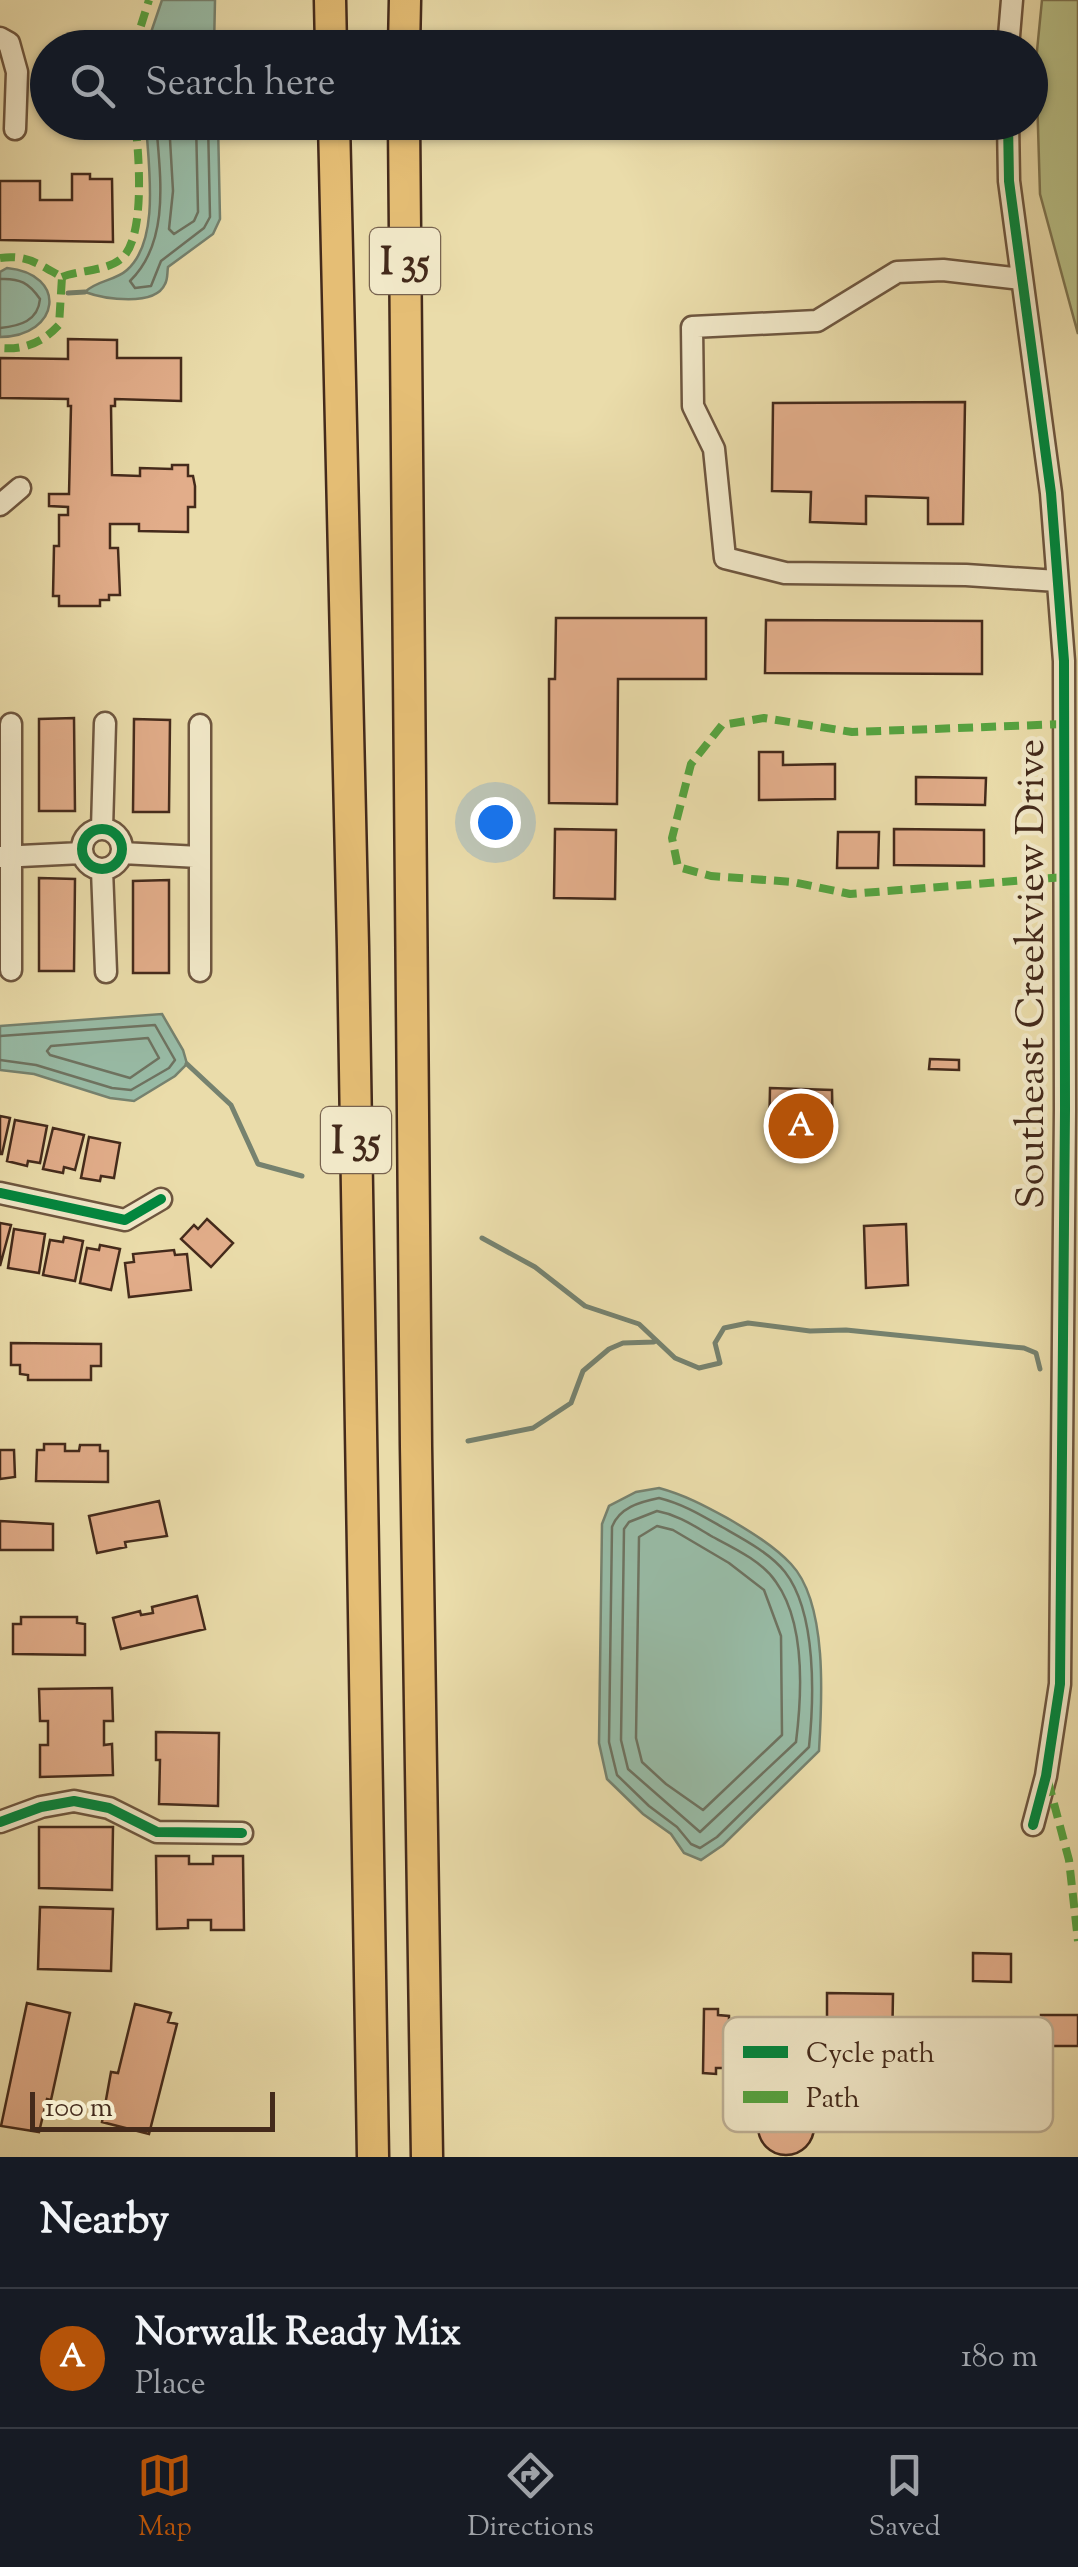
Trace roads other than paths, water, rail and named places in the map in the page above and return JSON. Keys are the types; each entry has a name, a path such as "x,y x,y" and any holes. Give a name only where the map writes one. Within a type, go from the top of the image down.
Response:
{"highway":[{"path":"330,0 331,30"},
{"path":"404,30 405,0"},
{"name":"I 35","path":"334,140 353,948 373,2157"},
{"name":"I 35","path":"404,140 427,2157"}],"street":[{"path":"1010,30 1012,0"},
{"path":"0,38 9,43 16,72 15,129"},
{"name":"Southeast Creekview Drive","path":"1008,140 1009,181 1051,493 1065,724 1066,1109 1060,1684 1046,1776 1033,1825"},
{"path":"1021,279 942,270 897,272 817,321 692,327 693,406 714,449 725,558 785,572 1057,581"},
{"path":"0,505 20,488"},
{"path":"102,829 104,722"},
{"path":"10,724 5,857 11,970"},
{"path":"200,725 200,971"},
{"path":"102,829 118,836 122,853 114,866 102,870 90,866 82,853 86,836 102,829"},
{"path":"5,857 82,853"},
{"path":"122,853 199,857"},
{"path":"102,870 106,972"},
{"path":"0,1193 125,1220 161,1200"},
{"path":"0,1822 41,1807 74,1801 109,1808 157,1832 242,1833"}],"water":[{"path":"162,0 215,0 214,30 152,30"},
{"path":"147,140 218,140 220,219 213,234 168,267 165,284 151,296 116,299 85,292 127,270 138,257 148,221"},
{"path":"7,268 40,281 48,292 49,304 35,327 0,337 0,272"},
{"path":"162,1014 187,1064 134,1101 110,1098 34,1074 0,1070 0,1026"},
{"path":"659,1488 729,1519 770,1545 791,1564 811,1603 820,1653 819,1751 723,1845 701,1860 684,1853 671,1834 643,1814 607,1779 599,1743 602,1524 609,1506 636,1492"}],"waterway":[{"path":"68,293 85,292"},
{"path":"187,1064 231,1105 258,1164 302,1176"},
{"path":"482,1238 535,1267 585,1306 639,1324 675,1358 699,1368 720,1363 715,1343 724,1328 748,1323 1024,1348 1036,1353 1040,1369"},
{"path":"468,1441 533,1428 571,1403 583,1371 609,1349 623,1343 654,1342"}],"place":[{"name":"Norwalk Ready Mix","path":"801,1126"}]}
